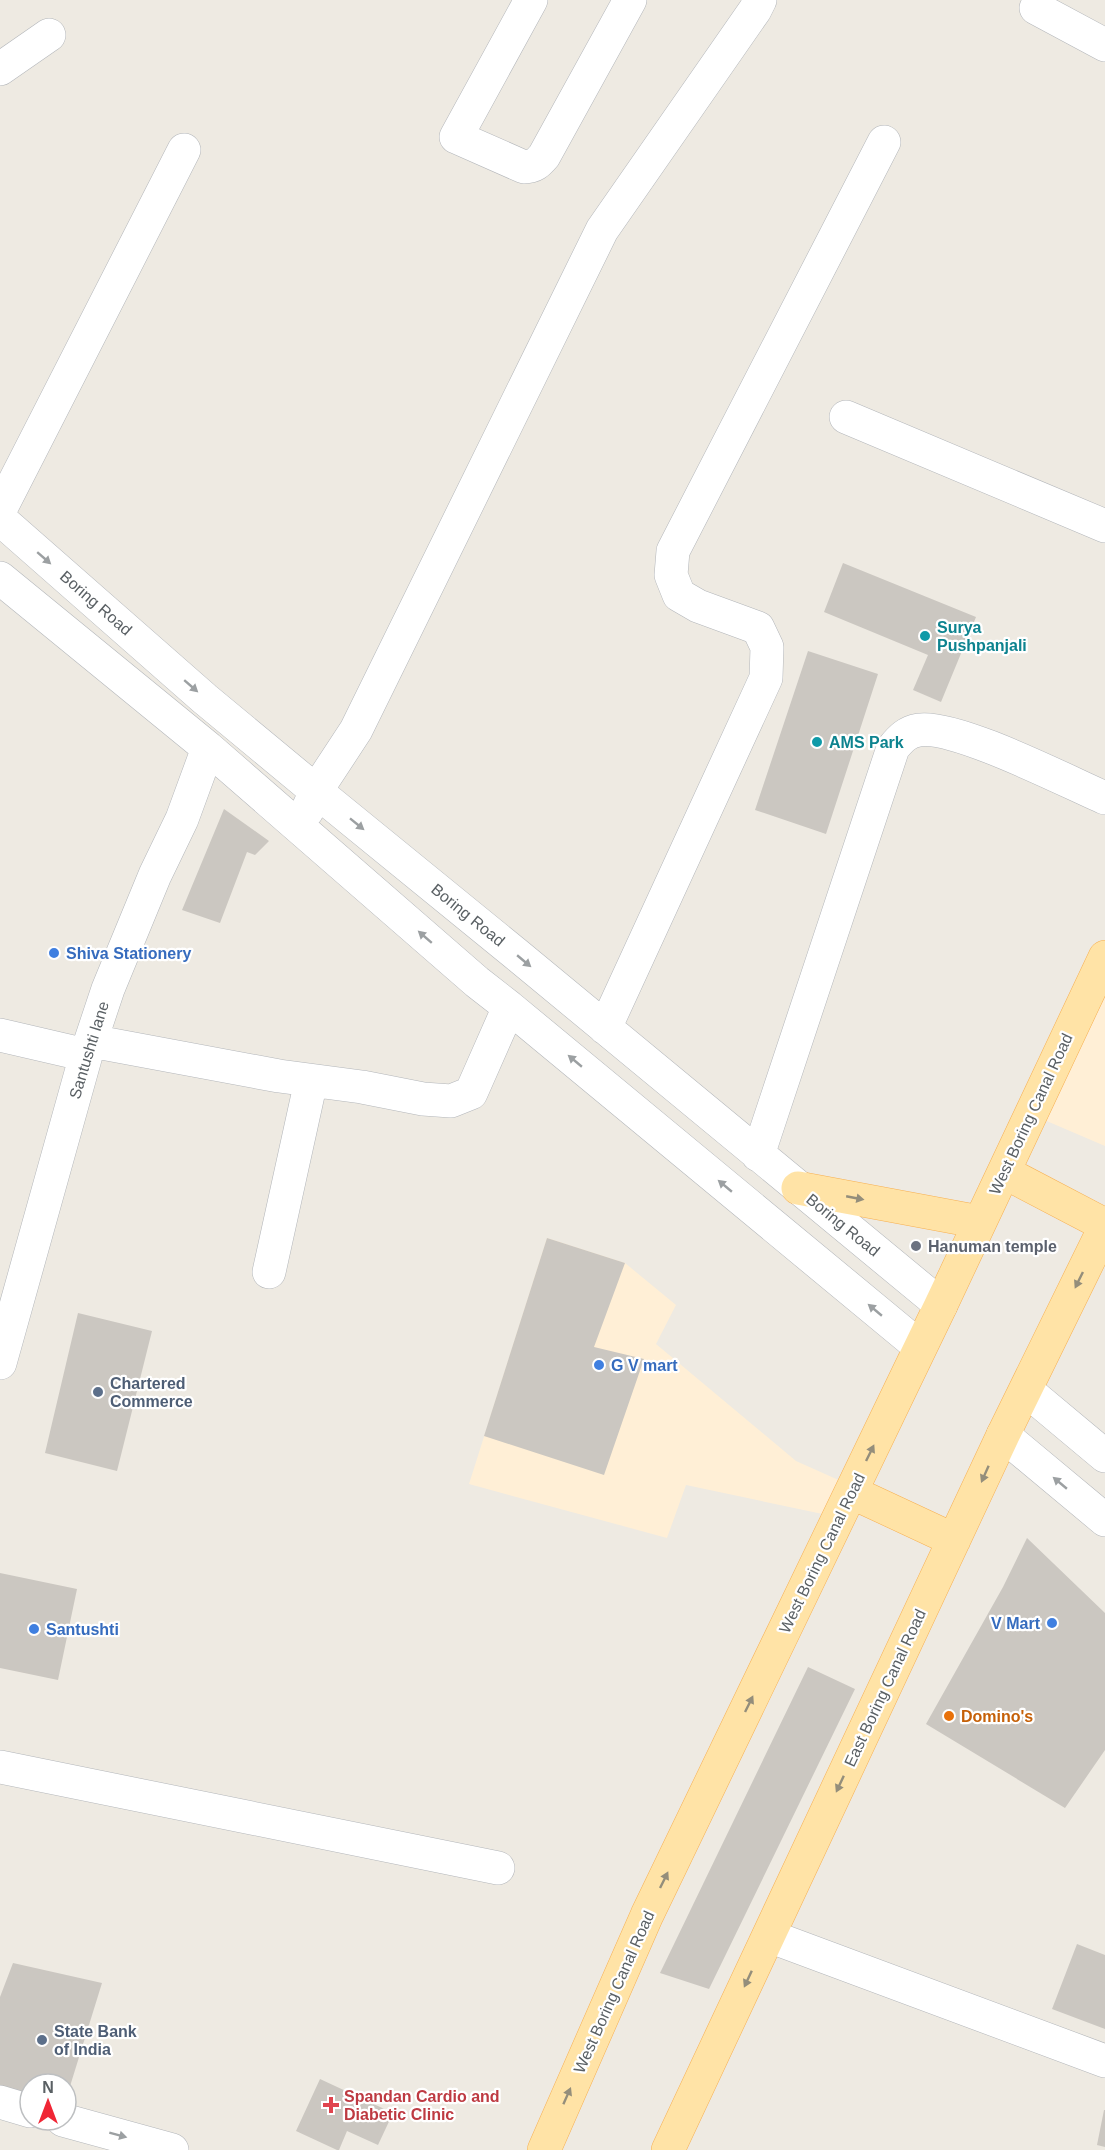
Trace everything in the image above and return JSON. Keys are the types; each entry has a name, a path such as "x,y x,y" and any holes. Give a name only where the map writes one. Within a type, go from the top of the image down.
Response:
{"main road":[{"name":"West Boring Canal Road","path":"544,2150 647,1915 941,1305 1105,957"},
{"path":"1004,1172 1105,1226"},
{"path":"798,1188 980,1222"},
{"name":"East Boring Canal Road","path":"668,2150 1003,1435 1105,1226"},
{"path":"851,1492 954,1540"}],"street":[{"path":"531,0 456,137 524,167 537,164 544,156 630,0"},
{"path":"299,829 316,791 356,730 602,230 760,0"},
{"path":"1036,8 1105,45"},
{"path":"0,69 49,35"},
{"path":"605,1028 766,678 767,647 758,628 698,606 679,595 671,575 673,551 884,142"},
{"path":"0,510 184,150"},
{"path":"846,417 1105,526"},
{"name":"Boring Road","path":"0,519 206,699 316,791 941,1305"},
{"path":"0,578 208,748 477,982 920,1347"},
{"path":"758,1155 893,748 903,735 929,730 976,742 1105,798"},
{"name":"Santushti lane","path":"0,1363 88,1048 130,935 182,819 208,748"},
{"path":"0,1035 362,1087 423,1099 451,1101 471,1093 508,1006"},
{"path":"269,1272 311,1081"},
{"path":"1026,1390 1105,1456"},
{"path":"1003,1435 1105,1520"},
{"path":"0,1767 498,1868"},
{"path":"769,1936 1105,2061"},
{"path":"0,2102 18,2107"},
{"path":"78,2124 172,2150"}],"shaded area":[{"path":"1105,987 1105,1146 1042,1119"},
{"path":"547,1238 625,1263 676,1305 656,1344 796,1461 843,1482 832,1516 686,1485 667,1538 469,1484"}],"building":[{"name":"Surya Pushpanjali","path":"843,563 976,617 941,702 913,690 928,655 824,612"},
{"name":"AMS Park","path":"808,651 878,674 826,834 755,810"},
{"path":"224,809 269,841 255,855 247,852 220,923 182,910"},
{"path":"547,1238 625,1263 594,1347 644,1359 604,1475 484,1436"},
{"name":"Chartered Commerce","path":"78,1313 152,1331 117,1471 45,1453"},
{"path":"1027,1538 1105,1613 1105,1750 1065,1808 926,1724 1003,1587"},
{"name":"Santushti","path":"0,1573 77,1589 58,1680 0,1668"},
{"path":"808,1667 855,1689 709,1989 660,1973"},
{"path":"1077,1944 1105,1955 1105,2029 1052,2009"},
{"name":"State Bank of India","path":"13,1963 102,1983 74,2072 18,2072 18,2096 0,2090 0,1997"},
{"path":"320,2079 393,2113 378,2145 347,2131 337,2150 296,2131"},
{"path":"1105,2110 1105,2147 1097,2145"}],"place":[{"name":"Surya Pushpanjali","path":"925,636"},
{"name":"AMS Park","path":"817,742"},
{"name":"Shiva Stationery","path":"54,953"},
{"name":"Hanuman temple","path":"916,1246"},
{"name":"G V mart","path":"599,1365"},
{"name":"Chartered Commerce","path":"98,1392"},
{"name":"V Mart","path":"1052,1623"},
{"name":"Santushti","path":"34,1629"},
{"name":"Domino's","path":"949,1716"},
{"name":"State Bank of India","path":"42,2040"},
{"name":"Spandan Cardio and Diabetic Clinic","path":"331,2105"}]}
